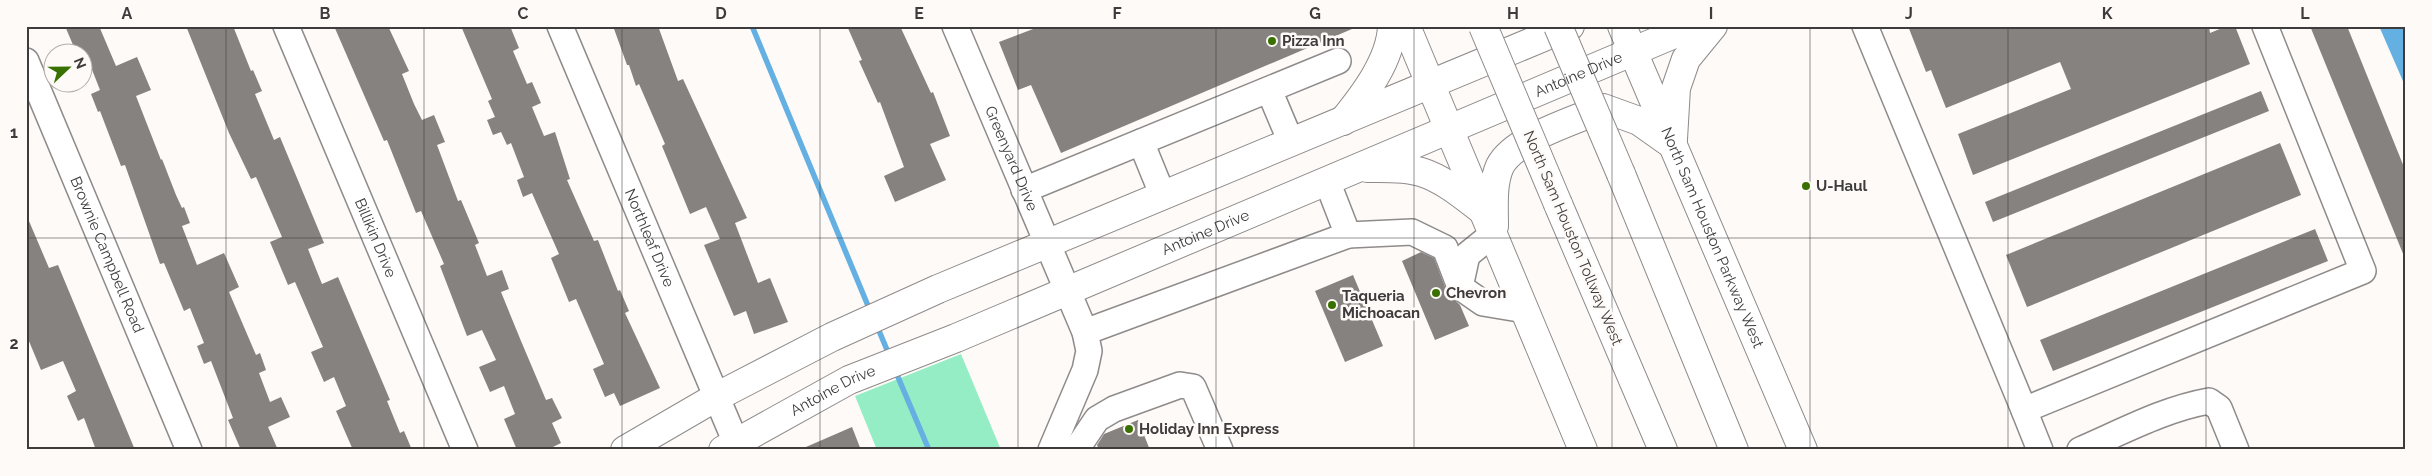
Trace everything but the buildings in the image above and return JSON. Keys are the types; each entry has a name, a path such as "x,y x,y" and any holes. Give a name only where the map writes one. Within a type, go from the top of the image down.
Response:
{"main road":[{"path":"1343,120 1359,102 1376,74 1385,54 1392,26"},
{"path":"1406,26 1583,450"},
{"name":"North Sam Houston Tollway West","path":"1483,26 1663,450"},
{"path":"1558,26 1734,450"},
{"path":"625,450 718,396 832,337 938,289 1570,26"},
{"name":"North Sam Houston Parkway West","path":"1622,26 1803,450"},
{"name":"Antoine Drive","path":"733,447 849,380 956,338 1693,26"},
{"path":"1673,145 1676,88 1686,59 1713,26"},
{"path":"1488,223 1496,179 1501,164 1519,144 1603,108 1639,121 1673,145"},
{"path":"1356,169 1393,168 1422,172 1451,188 1488,223"}],"street":[{"name":"Billikin Drive","path":"286,26 465,450"},
{"name":"Northleaf Drive","path":"560,26 718,396 733,447"},
{"name":"Greenyard Drive","path":"955,26 1085,332 1089,351 1085,370 1051,450"},
{"path":"1864,26 2040,450"},
{"path":"2024,410 2363,271 2265,26"},
{"name":"Brownie Campbell Road","path":"26,61 189,450"},
{"path":"1024,190 1338,61"},
{"path":"1268,90 1291,142"},
{"path":"1141,142 1163,196"},
{"path":"1327,181 1348,235"},
{"path":"1460,287 1468,255 1488,223"},
{"path":"1085,332 1348,235 1412,232 1445,248 1460,287 1483,303 1525,310"},
{"path":"1076,450 1097,419 1114,409 1180,385 1193,387 1220,450"},
{"path":"2080,450 2160,416 2193,404 2209,401 2219,408 2236,450"}],"green space":[{"path":"961,354 1001,450 877,450 855,396"}],"water":[{"path":"2379,26 2406,26 2406,88"}],"waterway":[{"path":"752,26 871,313"},
{"path":"877,326 890,357"},
{"path":"895,370 929,450"}],"place":[{"name":"Pizza Inn","path":"1272,41"},
{"name":"U-Haul","path":"1806,186"},
{"name":"Chevron","path":"1436,293"},
{"name":"Taqueria Michoacan","path":"1332,305"},
{"name":"Holiday Inn Express","path":"1129,429"}]}
